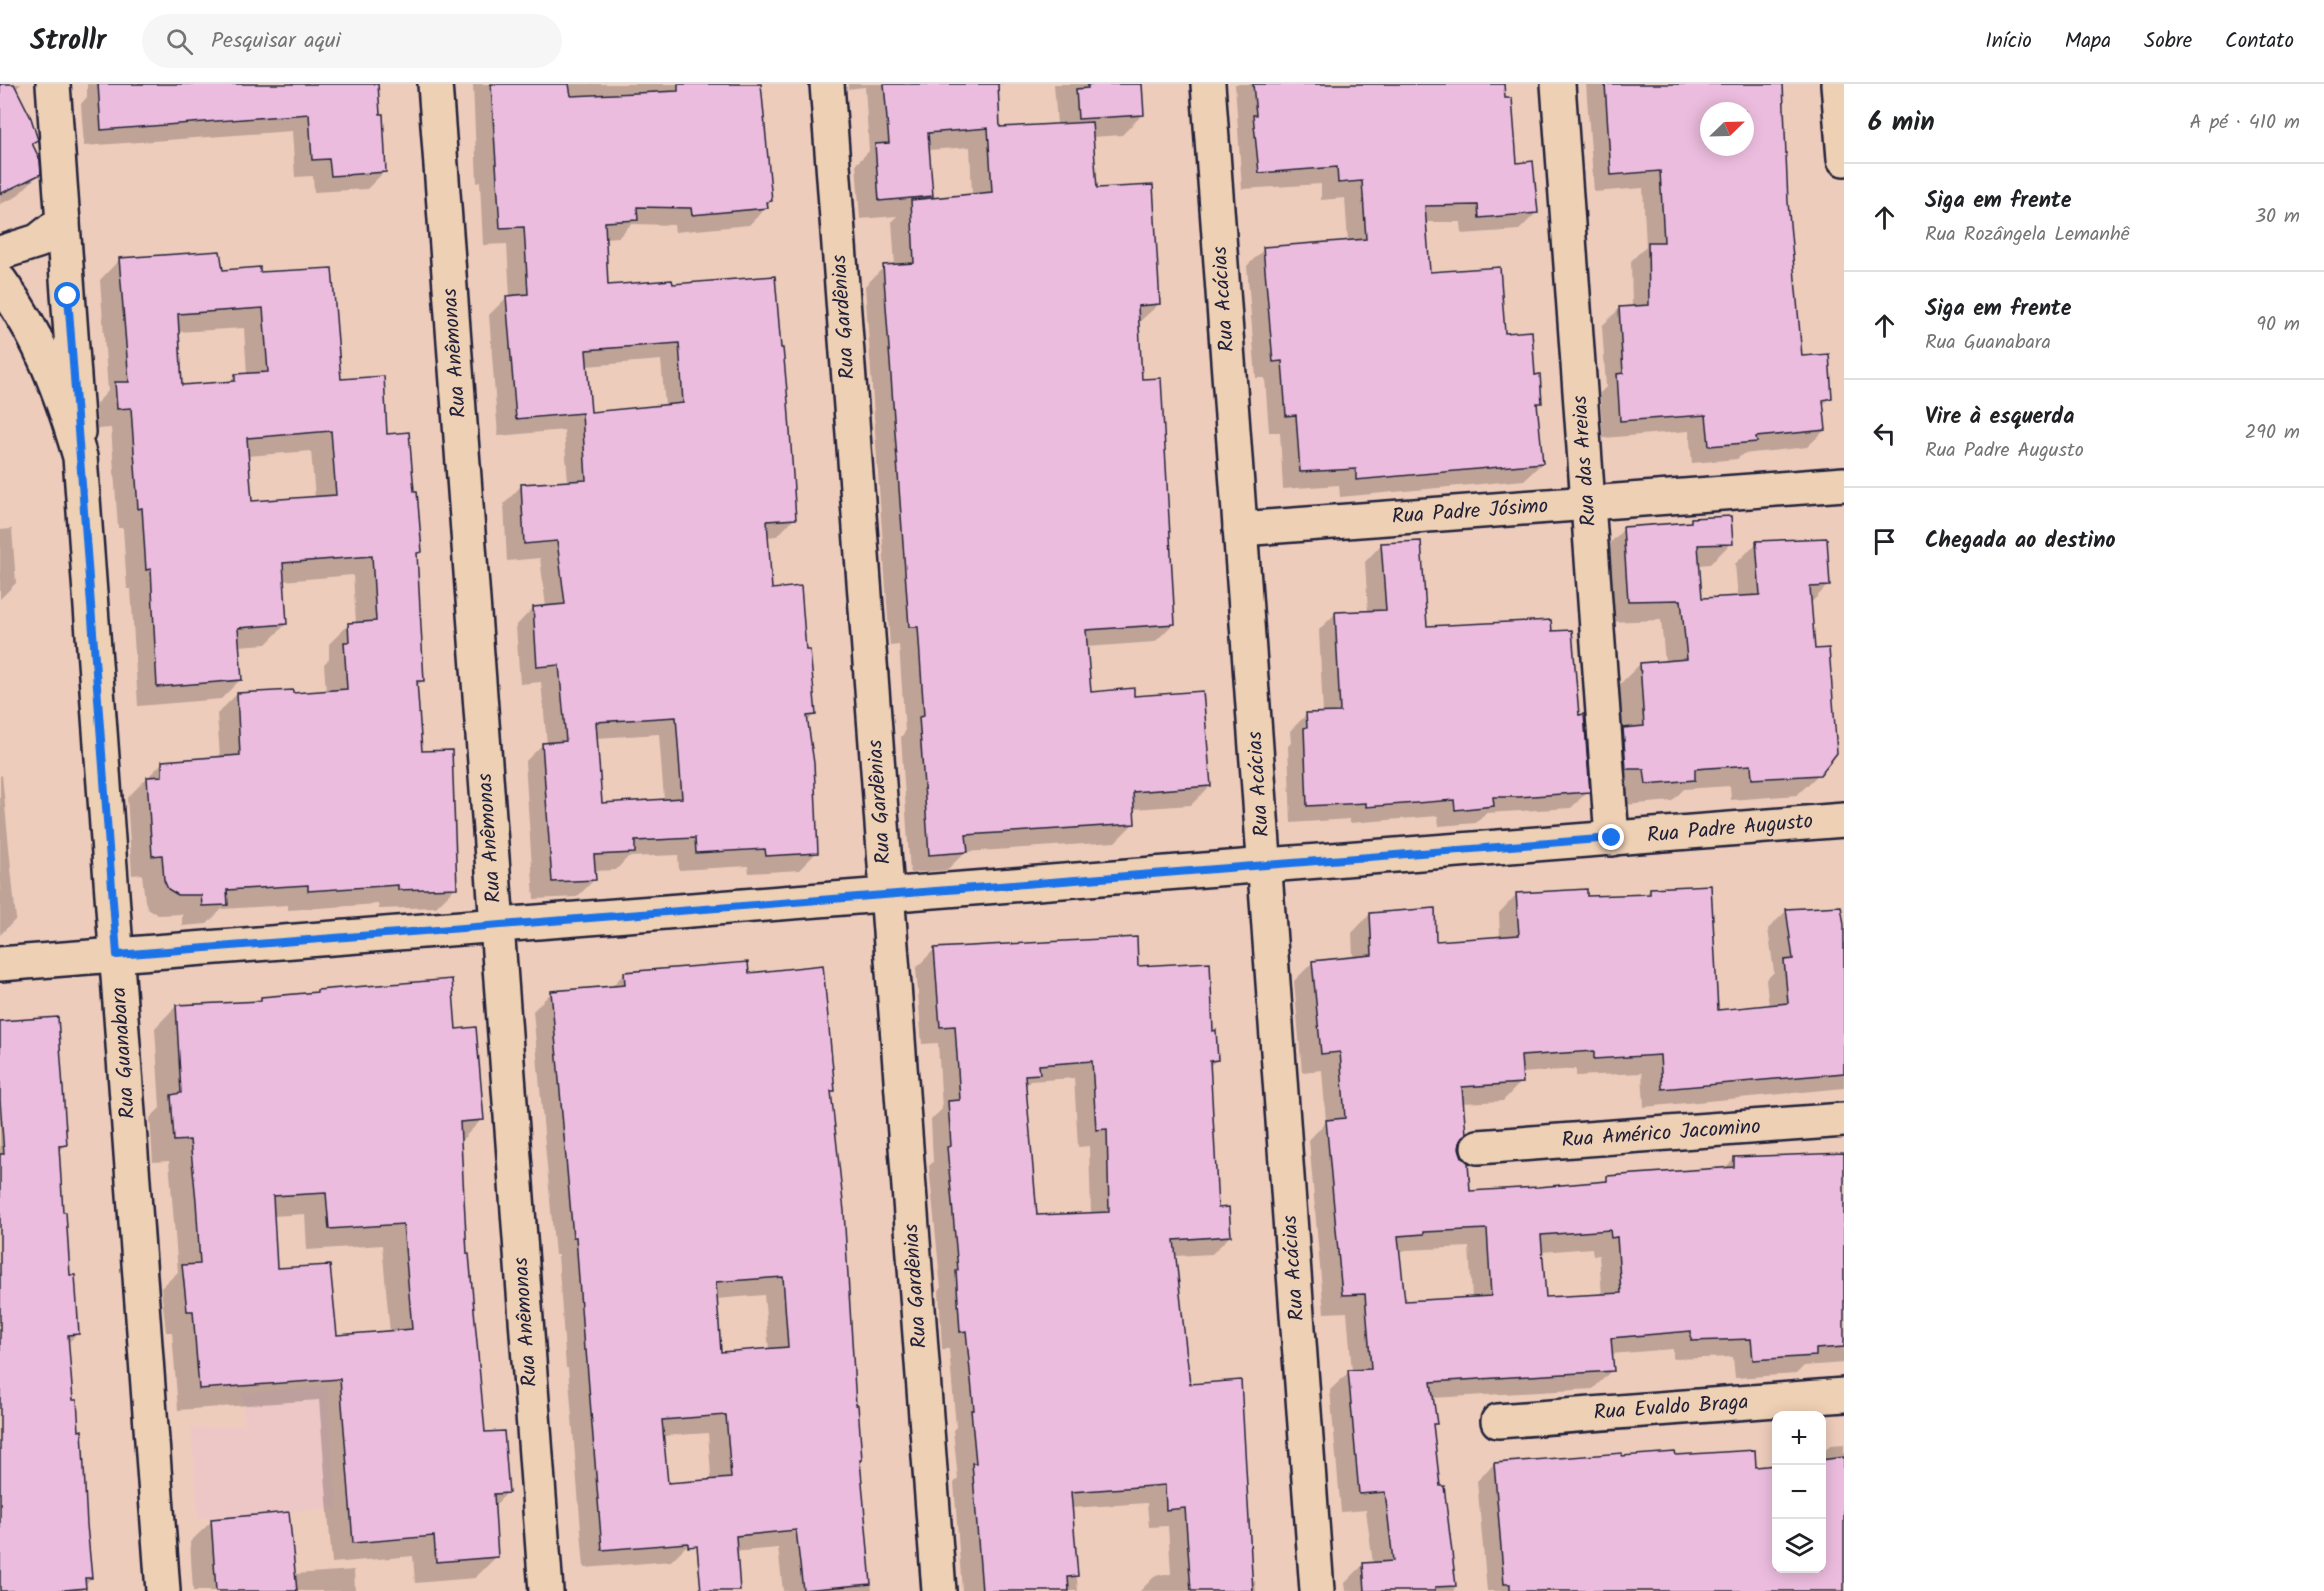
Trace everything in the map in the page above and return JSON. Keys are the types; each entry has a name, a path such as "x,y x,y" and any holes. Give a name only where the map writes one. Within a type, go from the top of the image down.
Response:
{"street":[{"path":"53,84 80,457"},
{"name":"Rua Anêmonas","path":"435,84 546,1591"},
{"name":"Rua Gardênias","path":"827,84 939,1591"},
{"name":"Rua Acácias","path":"1208,84 1317,1591"},
{"name":"Rua das Areias","path":"1558,84 1612,838"},
{"path":"1838,84 1844,159"},
{"path":"0,253 38,241 63,221"},
{"name":"Rua Guanabara","path":"0,281 34,334 50,367 66,408 80,457 163,1591"},
{"name":"Rua Padre Jósimo","path":"1240,529 1844,484"},
{"name":"Rua Padre Augusto","path":"0,964 1844,820"},
{"name":"Rua Américo Jacomino","path":"1478,1147 1844,1120"},
{"name":"Rua Evaldo Braga","path":"1498,1420 1844,1395"}],"shaded area":[{"path":"327,1386 337,1508 198,1519 191,1429 244,1425 242,1393"}],"building":[{"path":"0,84 14,84 31,118 38,140 32,143 40,160 41,174 0,194"},
{"path":"98,84 378,84 380,114 383,114 386,172 331,176 329,159 312,160 309,114 101,130"},
{"path":"491,84 569,84 571,96 678,91 678,84 761,84 772,201 767,202 768,208 692,215 691,208 637,207 638,220 605,222 608,285 672,280 673,284 775,276 788,402 796,519 767,521 772,589 801,586 806,650 810,650 816,715 807,716 814,763 818,853 766,856 765,849 696,853 695,838 635,841 635,853 594,855 596,880 552,882 542,743 566,741 559,665 537,667 533,607 565,604 557,541 524,544 521,484 586,480 582,413 516,419 506,296 528,294 524,227 500,228","holes":["679,343 683,403 591,412 586,350","676,717 682,798 602,803 596,722"]},
{"path":"884,84 998,84 1000,127 1092,122 1097,188 1153,185 1160,304 1138,306 1142,379 1161,378 1175,624 1086,630 1091,692 1134,688 1134,696 1203,691 1211,786 1133,792 1135,824 966,835 968,852 929,855 919,717 924,716 918,627 909,627 883,265 914,263 911,200 992,192 988,128 928,133 933,196 879,201 875,144 889,143"},
{"path":"1088,84 1142,84 1144,115 1078,119 1076,89 1088,88"},
{"path":"1253,84 1504,84 1505,98 1512,98 1517,163 1533,161 1538,213 1479,218 1478,205 1425,206 1430,272 1500,267 1505,333 1532,331 1535,375 1540,374 1542,403 1537,403 1543,463 1356,480 1356,469 1300,472 1296,415 1286,416 1282,361 1273,362 1263,247 1366,239 1362,181 1338,183 1337,167 1259,173 1253,115 1256,115"},
{"path":"1605,84 1783,84 1788,202 1802,356 1829,354 1832,398 1823,400 1826,430 1756,437 1757,442 1709,446 1706,415 1620,421 1617,374 1623,373 1619,307 1649,305 1648,242 1664,242 1660,171 1611,175"},
{"path":"220,251 223,270 260,267 260,272 332,268 341,379 384,376 387,434 409,432 422,552 417,553 424,681 417,681 422,751 452,750 457,888 398,890 398,885 308,891 308,885 227,890 228,905 202,906 201,895 178,895 168,889 164,880 162,855 152,856 147,777 162,776 162,761 240,755 237,693 293,690 293,693 347,689 344,642 349,642 348,623 376,621 372,556 283,563 287,624 238,628 242,680 157,687 151,569 146,570 142,508 138,509 131,408 117,409 115,382 129,382 119,258","holes":["263,308 268,372 235,374 235,381 182,385 178,314","331,431 336,495 252,501 247,438"]},
{"path":"1731,516 1733,544 1698,545 1702,598 1760,595 1756,541 1827,538 1830,586 1810,587 1815,649 1829,648 1837,753 1820,775 1752,779 1751,765 1695,769 1695,780 1646,784 1644,769 1626,769 1623,728 1644,726 1640,663 1687,659 1681,600 1628,601 1623,527 1691,522 1691,518"},
{"path":"1421,541 1427,626 1551,620 1552,631 1572,630 1579,715 1584,714 1590,792 1493,797 1494,806 1455,810 1454,800 1366,807 1366,803 1307,806 1304,728 1307,727 1306,713 1340,712 1335,612 1386,610 1381,543"},
{"path":"1711,885 1718,1010 1788,1003 1784,960 1793,959 1786,909 1841,906 1844,925 1844,1073 1662,1089 1660,1055 1594,1059 1594,1051 1521,1056 1523,1083 1462,1087 1466,1134 1461,1139 1459,1148 1462,1157 1468,1162 1470,1191 1607,1181 1607,1176 1734,1167 1734,1157 1844,1153 1844,1347 1816,1349 1816,1356 1753,1360 1751,1339 1691,1341 1691,1331 1611,1338 1614,1371 1431,1382 1437,1424 1433,1424 1440,1486 1444,1486 1456,1586 1435,1587 1435,1591 1365,1591 1363,1563 1393,1561 1385,1492 1359,1494 1348,1370 1371,1369 1365,1294 1342,1295 1326,1120 1345,1118 1340,1052 1321,1054 1312,961 1372,955 1370,913 1435,908 1436,941 1519,935 1516,893 1587,889 1587,896 1650,894 1650,888","holes":["1487,1229 1491,1296 1405,1301 1398,1236 1424,1234 1424,1232","1610,1230 1611,1238 1617,1237 1621,1293 1546,1297 1541,1235"]},
{"path":"1137,937 1138,966 1210,962 1213,1031 1216,1030 1218,1060 1210,1061 1218,1208 1229,1207 1231,1236 1174,1240 1190,1384 1241,1380 1253,1591 1191,1591 1185,1508 1166,1510 1165,1485 1071,1492 1078,1576 1068,1577 1069,1591 982,1591 972,1463 976,1463 971,1410 974,1410 966,1331 960,1332 956,1271 958,1270 947,1147 951,1146 948,1101 960,1100 955,1026 940,1027 934,948","holes":["1092,1061 1096,1130 1107,1129 1109,1212 1037,1215 1025,1075 1040,1074 1039,1065"]},
{"path":"748,962 749,973 823,965 835,1091 831,1091 844,1211 856,1405 858,1405 862,1460 860,1460 871,1584 803,1590 796,1530 736,1536 740,1591 701,1591 697,1546 688,1547 688,1543 602,1550 576,1237 573,1237 551,991 625,985 624,972","holes":["783,1277 788,1347 721,1352 716,1282","726,1415 731,1478 668,1483 662,1420"]},
{"path":"452,979 456,1029 476,1027 484,1120 460,1122 467,1254 469,1254 485,1432 504,1431 509,1493 494,1494 498,1557 436,1562 434,1536 353,1543 340,1379 199,1389 193,1311 187,1311 182,1265 200,1264 196,1201 190,1140 174,1141 171,1095 181,1093 176,1005 261,1001 261,997 317,992 317,990","holes":["326,1193 329,1229 403,1224 412,1329 337,1335 330,1265 277,1268 273,1196"]},
{"path":"58,1017 67,1145 59,1146 63,1212 66,1212 70,1275 75,1275 79,1334 68,1335 73,1400 77,1400 79,1431 82,1430 92,1578 85,1578 86,1588 54,1591 0,1591 0,1154 4,1154 0,1100 0,1021"},
{"path":"1755,1450 1756,1467 1772,1465 1772,1573 1826,1573 1826,1459 1844,1457 1844,1591 1510,1591 1510,1584 1504,1584 1494,1463 1622,1453 1622,1456 1675,1452 1676,1455"},
{"path":"289,1512 297,1591 216,1591 211,1519"}],"route":[{"path":"68,296 117,955 1612,838"}]}
